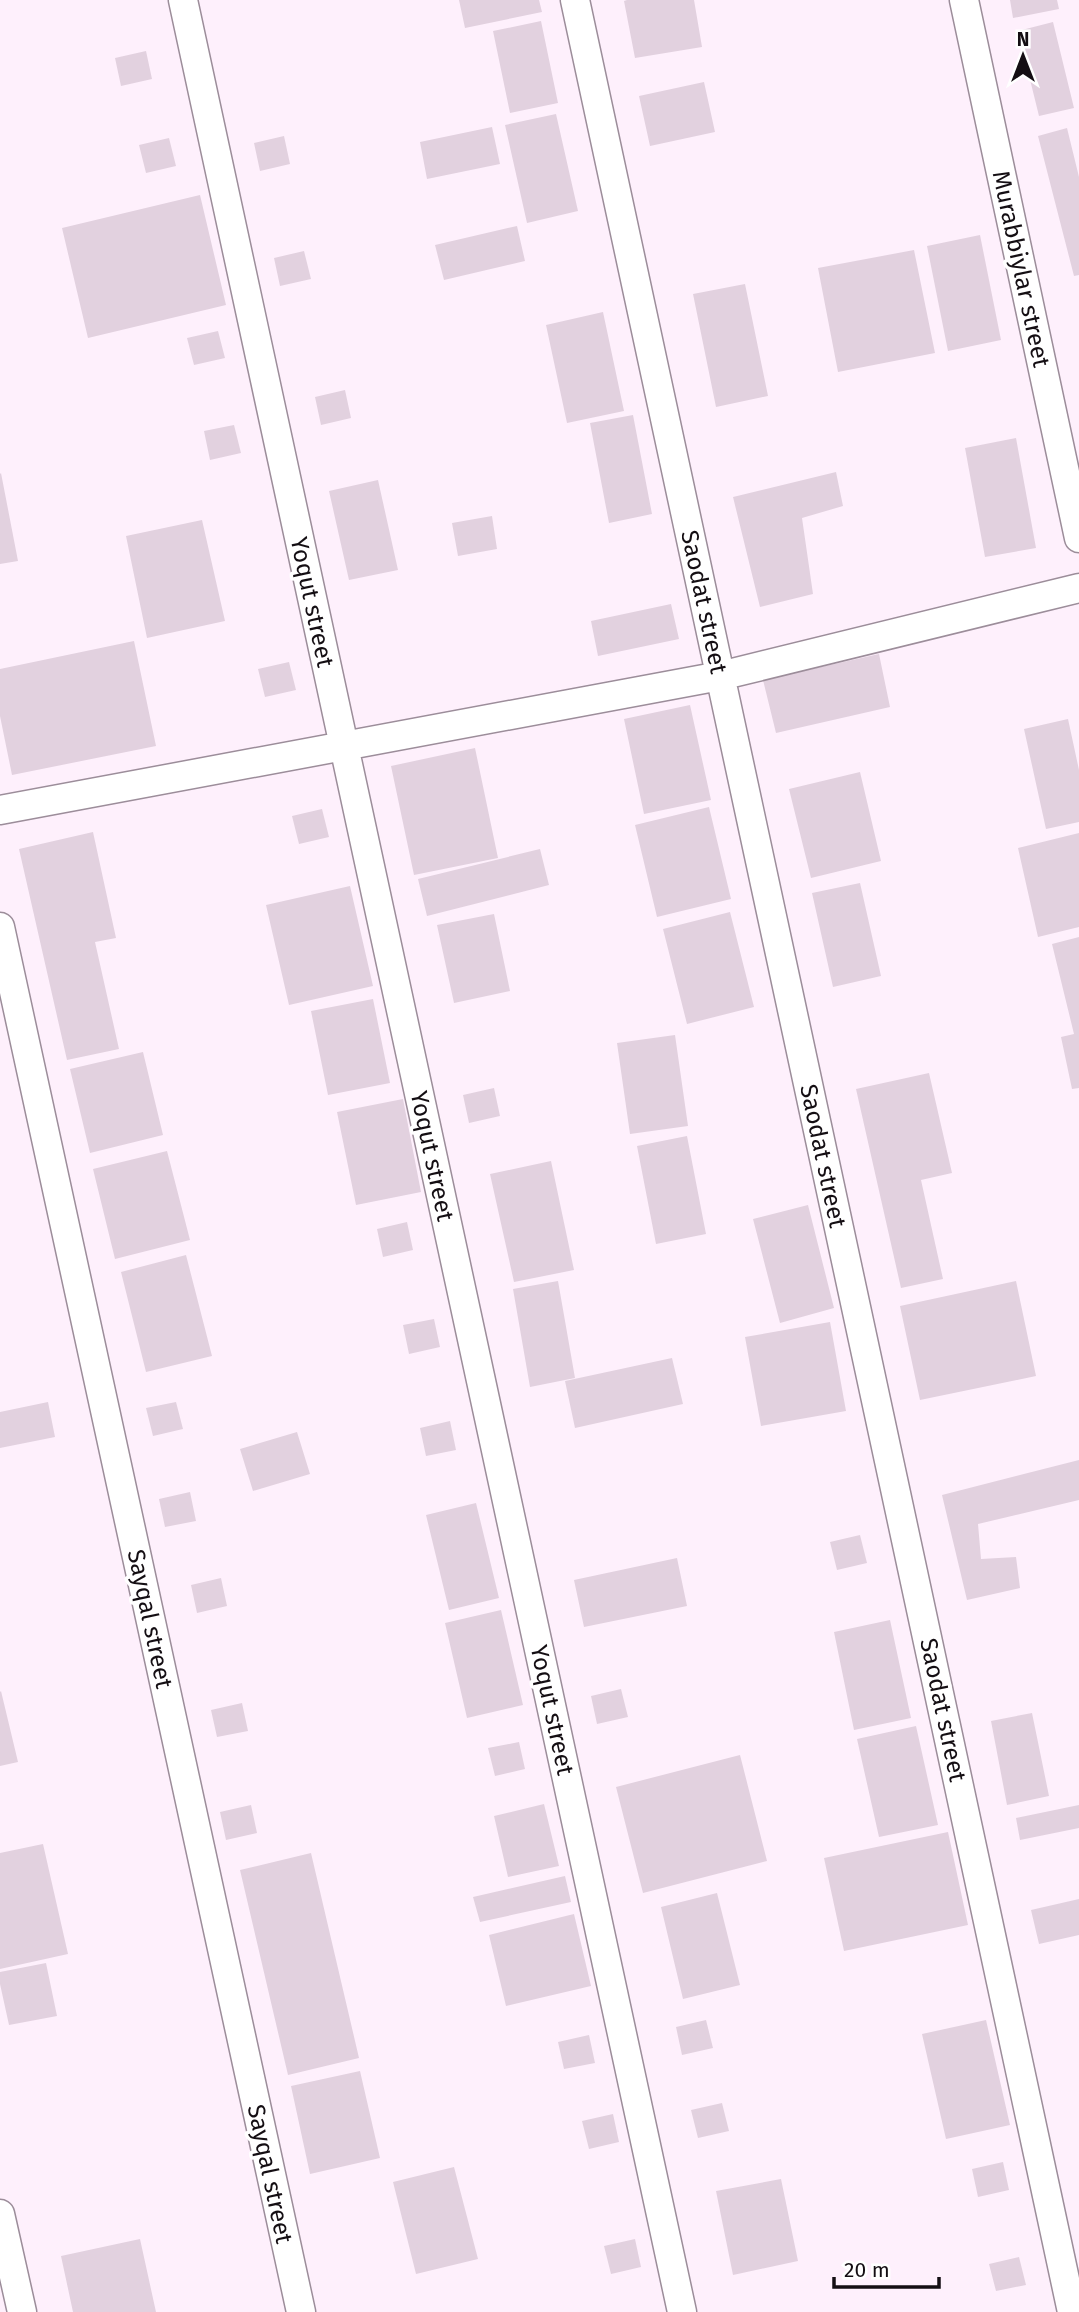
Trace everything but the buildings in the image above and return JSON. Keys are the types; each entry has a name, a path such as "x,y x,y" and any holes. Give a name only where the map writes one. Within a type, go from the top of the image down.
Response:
{"street":[{"name":"Yoqut street","path":"183,0 682,2312"},
{"name":"Saodat street","path":"575,0 1072,2312"},
{"name":"Murabbiylar street","path":"964,0 1079,538"},
{"path":"0,810 720,677 1079,588"},
{"name":"Sayqal street","path":"0,927 301,2312"},
{"path":"0,2214 22,2312"}]}
